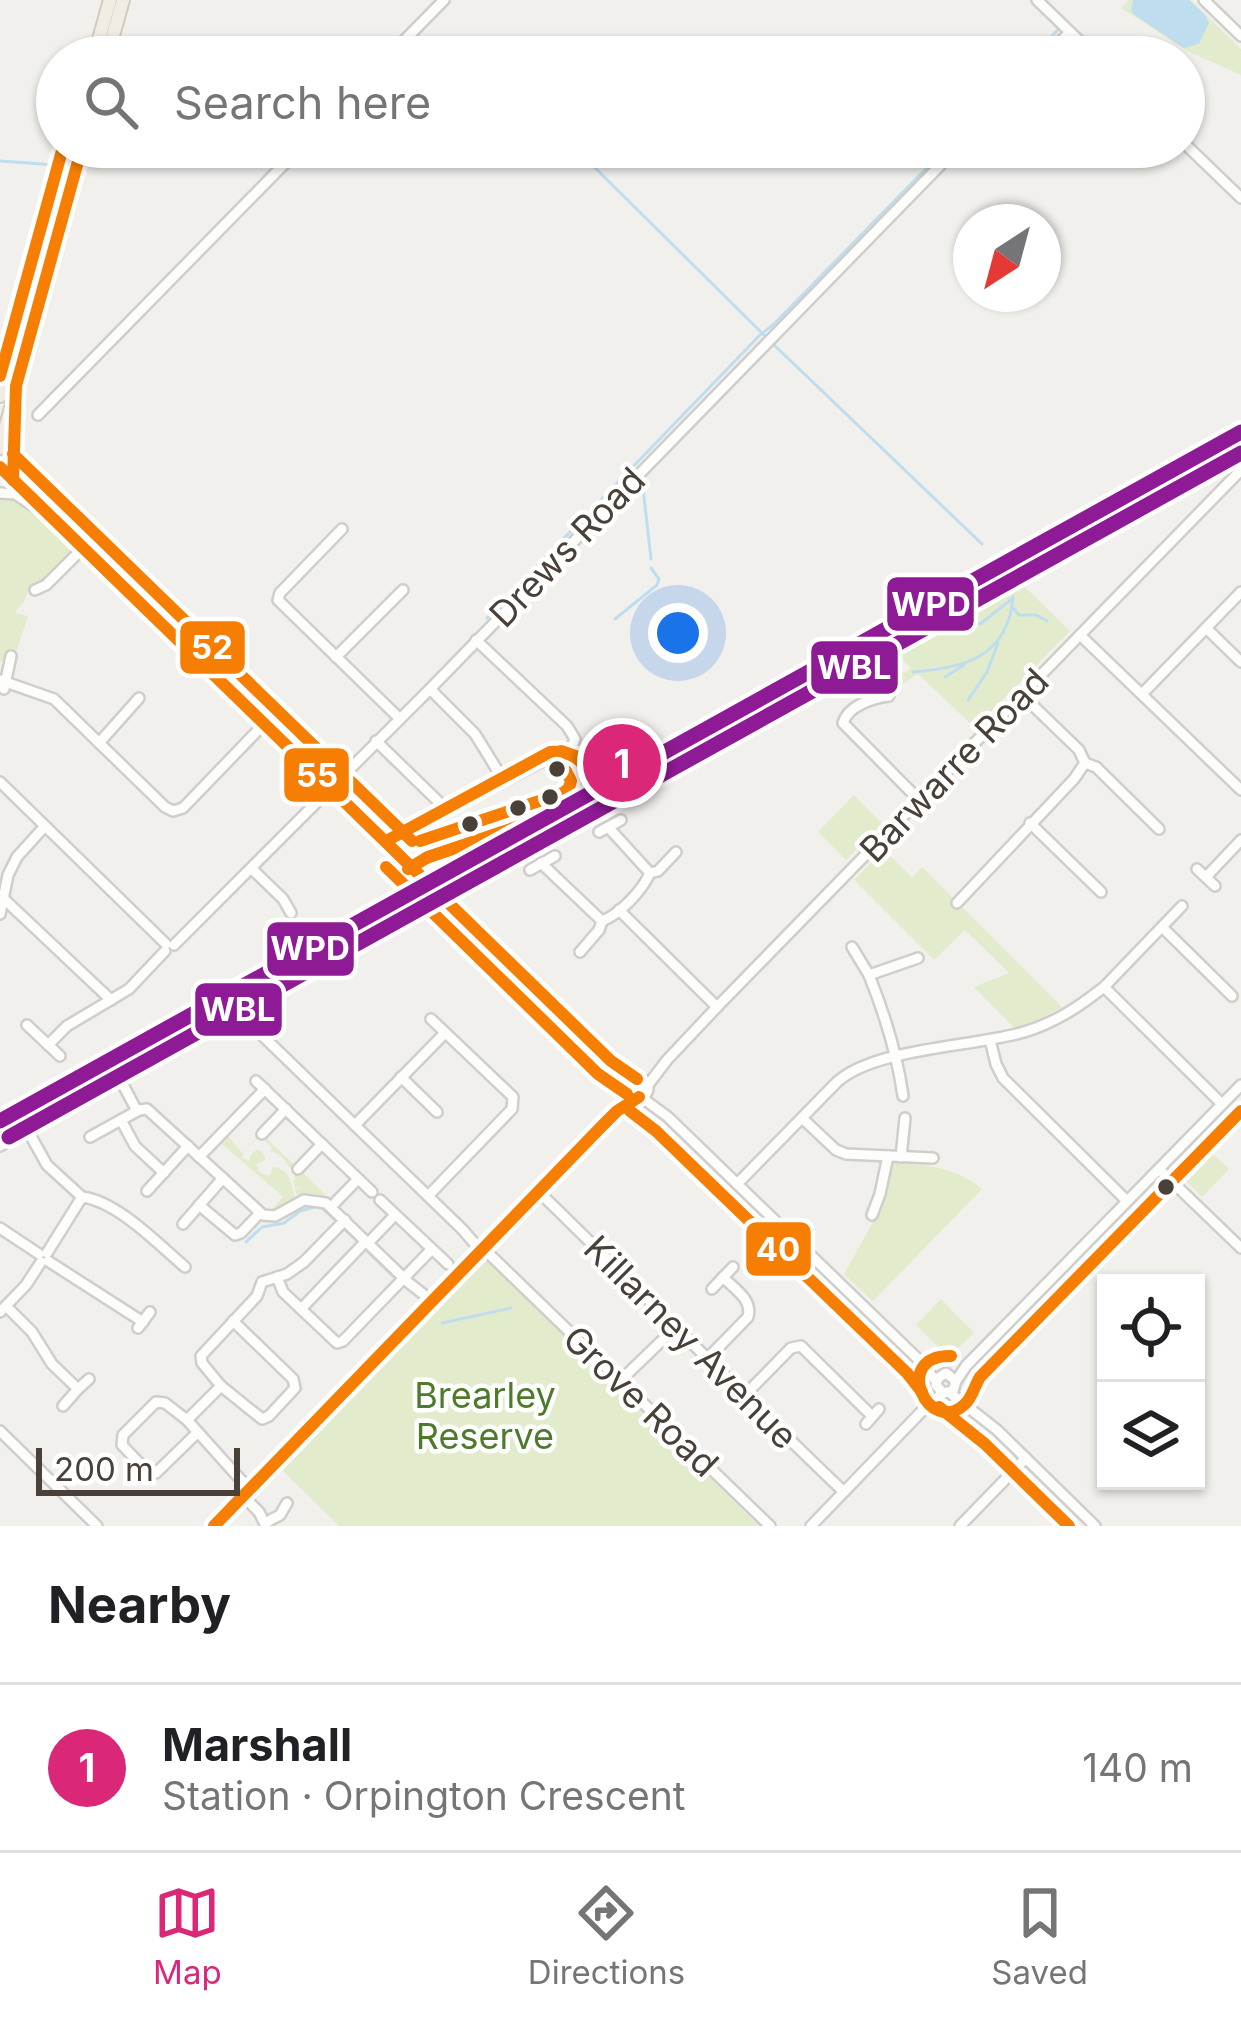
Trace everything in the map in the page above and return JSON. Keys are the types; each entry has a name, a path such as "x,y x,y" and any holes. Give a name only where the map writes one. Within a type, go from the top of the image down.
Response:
{"main road":[{"path":"100,36 110,0"},
{"path":"113,36 123,0"},
{"path":"0,396 63,168"},
{"path":"0,448 76,168"}],"street":[{"path":"409,36 444,0"},
{"path":"1037,0 1074,36"},
{"path":"1204,0 1241,36"},
{"path":"1066,36 1070,32"},
{"path":"1205,163 1241,198"},
{"path":"38,415 280,168"},
{"name":"Drews Road","path":"48,1045 68,1026 129,989 251,869 937,168"},
{"path":"14,479 16,386"},
{"path":"0,467 1095,1526"},
{"name":"Barwarre Road","path":"214,1526 1241,470"},
{"path":"0,493 17,495 54,519"},
{"path":"342,529 278,596 280,603 399,718"},
{"path":"35,590 48,584 83,548"},
{"path":"336,657 403,590"},
{"path":"1142,694 1241,592"},
{"path":"1206,628 1241,662"},
{"path":"1080,634 1241,790"},
{"path":"376,741 450,809 566,750 575,739 567,726 476,640"},
{"path":"11,656 2,685 54,699 173,811 183,808 264,724"},
{"path":"430,689 475,734 504,781"},
{"path":"1022,695 1079,750 1085,763 1096,767 1159,829"},
{"path":"889,696 850,711 843,722 919,800"},
{"path":"98,743 139,698"},
{"path":"957,903 1085,763"},
{"path":"0,782 168,947"},
{"path":"621,820 603,830 650,873"},
{"path":"1030,823 1101,892"},
{"path":"0,914 8,874 45,826"},
{"path":"1215,886 1201,873 1241,840"},
{"path":"650,873 676,852"},
{"path":"530,870 555,856"},
{"path":"542,863 602,921"},
{"path":"251,869 291,913"},
{"path":"602,921 619,910 650,873"},
{"path":"0,1146 446,898"},
{"path":"4,899 111,1000"},
{"path":"737,1184 853,1070 1031,1030 1057,1019 1105,987 1182,906"},
{"path":"619,910 717,1007"},
{"path":"580,952 602,921"},
{"path":"1162,927 1232,996"},
{"path":"852,947 886,1016 903,1096"},
{"path":"869,975 918,958"},
{"path":"1105,987 1222,1104"},
{"name":"Grove Road","path":"239,1012 770,1526"},
{"path":"428,1196 514,1104 513,1097 431,1019"},
{"path":"27,1025 60,1056"},
{"path":"355,1125 445,1033"},
{"path":"990,1040 1003,1078 1127,1201"},
{"path":"401,1077 437,1112"},
{"path":"120,1079 141,1110 200,1156 260,1213 272,1217 298,1202 322,1202 430,1303"},
{"path":"811,1526 1241,1084"},
{"path":"200,1156 260,1085 448,1264"},
{"path":"262,1134 286,1109"},
{"path":"91,1137 141,1110"},
{"path":"802,1118 846,1154 933,1158"},
{"path":"901,1157 905,1118"},
{"path":"121,1120 135,1146 164,1173"},
{"path":"28,1131 47,1165 82,1197"},
{"path":"298,1169 322,1144"},
{"path":"147,1191 188,1147"},
{"path":"872,1215 888,1156"},
{"path":"1159,1168 1241,1248"},
{"path":"183,1224 223,1178"},
{"path":"331,1207 358,1179"},
{"name":"Killarney Avenue","path":"538,1191 844,1492"},
{"path":"78,1389 52,1364 32,1332 3,1309 26,1285 82,1197"},
{"path":"82,1197 112,1208 185,1267"},
{"path":"199,1205 235,1235 260,1213"},
{"path":"301,1309 395,1215"},
{"path":"233,1321 292,1378 295,1388 269,1416 261,1418 221,1385 201,1357 233,1321 257,1296 262,1282 304,1262 345,1220"},
{"path":"0,1228 140,1325 150,1312"},
{"path":"277,1276 283,1292 339,1343 431,1250"},
{"path":"712,1289 733,1267"},
{"path":"709,1358 750,1310 723,1277"},
{"path":"620,1382 677,1326"},
{"path":"743,1397 795,1346 801,1346 872,1416"},
{"path":"63,1406 89,1379"},
{"path":"187,1420 221,1385"},
{"path":"197,1433 156,1473 148,1472 122,1445 123,1435 156,1402 166,1403 187,1420 232,1468 264,1524 285,1516 287,1503"},
{"path":"0,1431 91,1524"},
{"path":"960,1526 1026,1458"}],"green space":[{"path":"1129,0 1191,0 1241,49 1241,75 1205,59 1205,36 1164,36 1121,8"},
{"path":"10,496 44,518 72,550 47,580 31,585 16,610 28,616 15,656 0,664 0,498"},
{"path":"1018,580 1070,631 975,728 918,674 896,688 886,684 911,668 892,649"},
{"path":"854,795 882,823 846,860 818,832"},
{"path":"884,850 912,877 922,867 1062,1007 1015,1028 974,987 1009,973 965,930 934,960 854,880"},
{"path":"233,1131 229,1137 242,1153 261,1133 327,1196 297,1196 294,1168 270,1151 263,1139 257,1139 242,1157 250,1161 257,1149 262,1151 266,1160 257,1164 259,1172 269,1176 273,1167 283,1170 295,1197 271,1211 283,1197 221,1143"},
{"path":"1199,1141 1229,1169 1202,1197 1173,1168"},
{"path":"879,1161 946,1170 982,1189 873,1301 844,1274 873,1222"},
{"name":"Brearley Reserve","path":"484,1257 759,1526 339,1526 282,1470"},
{"path":"941,1299 974,1333 949,1358 916,1325"}],"water":[{"path":"1133,0 1189,0 1209,23 1203,36 1166,36 1131,10"}],"waterway":[{"path":"1052,36 1060,27"},
{"path":"0,161 36,164"},
{"path":"595,168 765,336"},
{"path":"487,618 926,168"},
{"path":"772,343 982,544"},
{"path":"643,488 651,559"},
{"path":"615,619 657,585 659,579 651,568"},
{"path":"913,672 950,667 981,656 1003,633 1013,597"},
{"path":"962,625 980,624 1012,599"},
{"path":"1012,607 1019,615 1047,621"},
{"path":"968,700 987,672 998,643"},
{"path":"945,677 964,665"},
{"path":"301,1211 314,1207"},
{"path":"322,1208 335,1220"},
{"path":"246,1242 262,1227 284,1223 299,1212"},
{"path":"344,1229 357,1241"},
{"path":"368,1252 394,1277"},
{"path":"442,1323 511,1308"}],"railway":[{"path":"746,712 767,697"}],"transit line":[{"name":"52","path":"0,376 57,168"},
{"name":"55","path":"13,480 16,386 76,168"},
{"name":"WPD","path":"0,1121 1241,432"},
{"name":"WBL","path":"9,1137 1241,453"},
{"name":"52","path":"13,454 412,841"},
{"name":"55","path":"0,467 611,1061 637,1079"},
{"name":"40","path":"426,858 575,807 585,795 588,777 578,757 561,751"},
{"name":"52","path":"390,839 550,752 574,756 586,771 586,790 572,809 428,857 408,869"},
{"name":"55","path":"420,841 563,793 571,781 566,771 557,769"},
{"name":"40","path":"386,867 598,1074 627,1094"},
{"name":"55","path":"214,1526 602,1126 639,1097"},
{"name":"40","path":"630,1111 656,1131 922,1392"},
{"name":"40","path":"951,1356 933,1359 922,1368 919,1380 929,1403 939,1411 952,1412 965,1404 980,1377 1241,1111"},
{"name":"40","path":"939,1407 985,1444 1069,1526"}],"place":[{"name":"Marshall","path":"622,763"}]}
